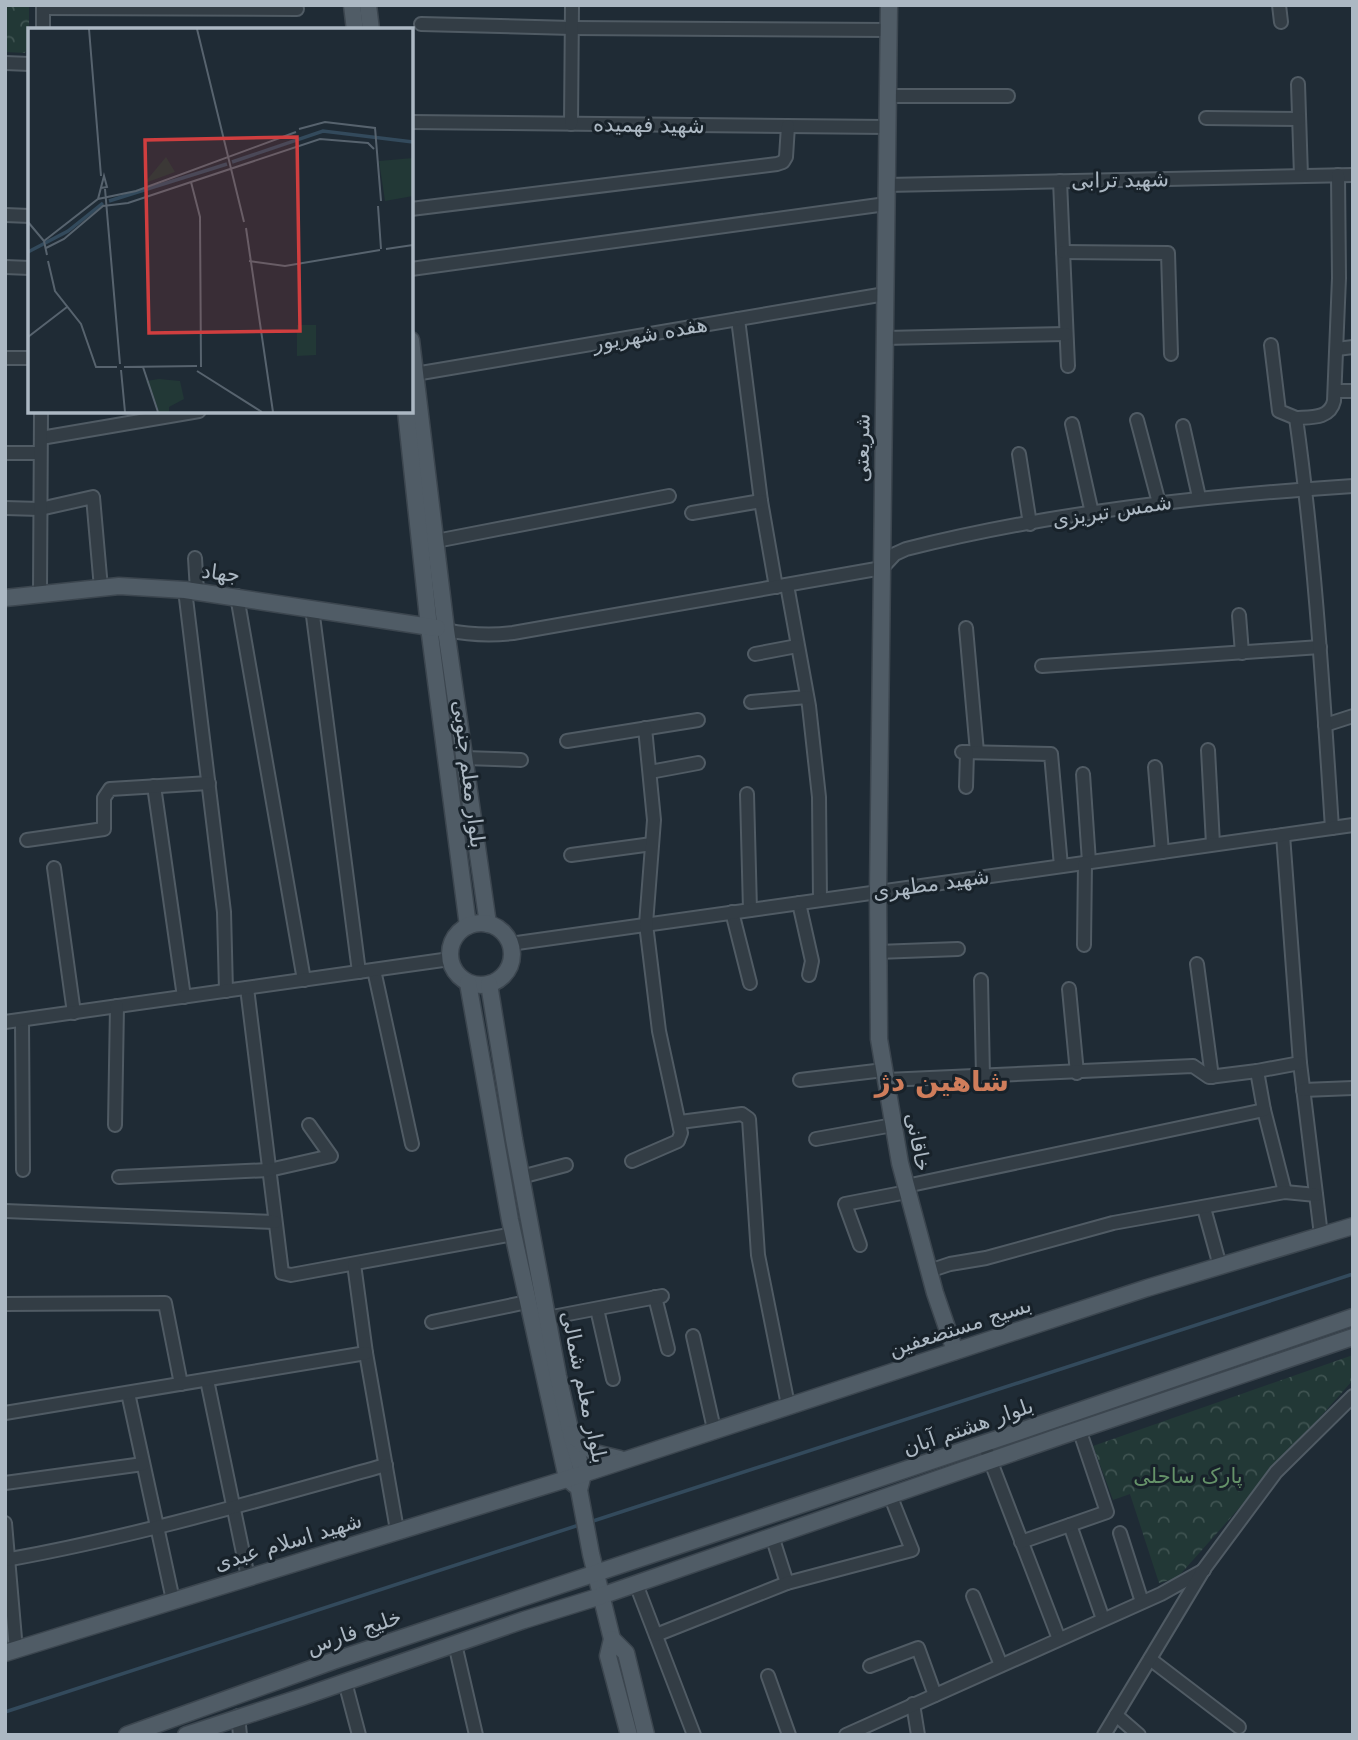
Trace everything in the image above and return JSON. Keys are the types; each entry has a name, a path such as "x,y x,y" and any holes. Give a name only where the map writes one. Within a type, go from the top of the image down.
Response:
{"main road":[{"path":"352,5 355,28"},
{"path":"368,5 371,28"},
{"name":"شریعتی","path":"877,892 889,5"},
{"name":"بلوار معلم جنوبی","path":"413,374 488,924"},
{"name":"بلوار معلم جنوبی","path":"406,413 429,627 468,926"},
{"name":"جهاد","path":"5,598 119,586 191,590 429,627"},
{"path":"429,627 446,630"},
{"name":"خاقانی","path":"877,892 879,1038 893,1125 906,1189 955,1351"},
{"path":"488,924 505,934 510,944 510,964 506,973 489,984 468,983 453,969 450,959 453,939 468,926 488,924"},
{"name":"بلوار معلم شمالی","path":"468,983 527,1302 543,1338 571,1434 578,1487"},
{"name":"بلوار معلم شمالی","path":"489,984 547,1318 543,1338 578,1487"},
{"name":"بسیج مستضعفین","path":"578,1487 622,1459 1220,1266 1353,1226"},
{"name":"بلوار هشتم آبان","path":"596,1573 1353,1317"},
{"name":"بلوار هشتم آبان","path":"601,1596 1353,1337"},
{"path":"1181,1376 1186,1394"},
{"path":"571,1434 595,1454 622,1459"},
{"path":"578,1487 612,1639 608,1656 629,1735"},
{"name":"شهید اسلام عبدی","path":"11,1651 397,1530 578,1487"},
{"name":"خلیج فارس","path":"127,1735 296,1674 596,1573"},
{"path":"186,1735 601,1596"},
{"path":"612,1639 626,1653 646,1735"}],"street":[{"path":"571,124 572,5"},
{"path":"1279,5 1281,22"},
{"path":"43,28 43,7 297,9"},
{"path":"421,24 889,30"},
{"path":"5,63 28,64"},
{"path":"1298,84 1301,176"},
{"path":"888,96 1009,96"},
{"path":"1206,118 1299,119"},
{"name":"شهید فهمیده","path":"413,122 887,127"},
{"path":"413,209 777,164 783,162 786,157 788,126"},
{"path":"1271,345 1279,411 1296,418 1326,414 1332,409 1337,349 1338,175"},
{"name":"شهید ترابی","path":"887,185 1353,175"},
{"path":"1060,181 1068,366"},
{"path":"413,269 886,204"},
{"path":"5,215 28,216"},
{"path":"1063,252 1168,253 1171,354"},
{"path":"5,267 28,268"},
{"name":"هفده شهریور","path":"413,374 885,294"},
{"path":"737,319 761,501 807,697 819,796 820,900"},
{"path":"885,338 1066,334"},
{"path":"1337,349 1353,347"},
{"path":"5,358 28,358"},
{"path":"1335,391 1353,391"},
{"path":"40,594 41,413"},
{"path":"41,438 187,413"},
{"path":"1296,418 1306,489 1320,647 1332,828"},
{"path":"1137,420 1158,503"},
{"path":"1072,424 1092,513"},
{"path":"1183,426 1199,498"},
{"path":"5,453 40,453"},
{"path":"1019,454 1030,523"},
{"name":"شمس تبریزی","path":"882,568 895,554 906,549 1030,523 1199,498 1353,486"},
{"path":"436,541 669,496"},
{"path":"5,508 40,509 93,497 101,588"},
{"path":"692,513 761,501"},
{"path":"195,558 191,590 208,783 224,912 226,991"},
{"path":"446,630 469,635 513,633 882,568"},
{"path":"237,596 304,980"},
{"path":"312,608 359,972"},
{"path":"1239,615 1242,653"},
{"path":"966,628 969,752 966,787"},
{"path":"755,654 797,646"},
{"path":"1042,666 1320,647"},
{"path":"751,702 807,697"},
{"path":"1325,725 1353,716"},
{"path":"568,741 698,720"},
{"path":"632,1161 678,1141 681,1133 659,1031 646,924 654,820 645,728"},
{"path":"1208,750 1213,845"},
{"path":"969,752 1051,754 1061,866"},
{"path":"465,758 521,760"},
{"path":"650,772 698,764"},
{"path":"1155,767 1162,852"},
{"path":"1083,774 1087,862 1084,945"},
{"path":"27,841 101,831 106,826 104,798 110,789 208,783"},
{"path":"153,786 184,997"},
{"path":"747,793 750,910"},
{"name":"شهید مطهری","path":"510,944 1353,825"},
{"path":"1283,835 1300,1063 1321,1235"},
{"path":"571,855 652,844"},
{"path":"54,868 74,1013"},
{"path":"799,903 812,961 809,975"},
{"path":"732,912 750,983"},
{"path":"877,952 958,948"},
{"path":"5,1022 450,959"},
{"path":"1197,964 1212,1077"},
{"path":"373,970 412,1144"},
{"path":"981,980 983,1076"},
{"path":"247,988 282,1273 292,1275 513,1234"},
{"path":"1069,989 1074,1073"},
{"path":"115,1125 117,1006"},
{"path":"22,1020 23,1170"},
{"path":"800,1080 885,1075 1074,1073 1193,1066 1212,1077 1300,1063"},
{"path":"1257,1071 1285,1192"},
{"path":"1303,1090 1353,1088"},
{"path":"860,1245 845,1204 1264,1110"},
{"path":"680,1122 742,1114 749,1119 758,1255 788,1405"},
{"path":"119,1177 269,1170 331,1156 309,1125"},
{"path":"816,1139 893,1125"},
{"path":"521,1177 566,1165"},
{"path":"929,1271 1112,1223 1285,1192 1316,1195"},
{"path":"1204,1208 1220,1266"},
{"path":"5,1211 275,1222"},
{"path":"354,1264 366,1353 397,1530"},
{"path":"547,1318 659,1297 668,1349"},
{"path":"432,1322 527,1302"},
{"path":"5,1304 165,1303 181,1384"},
{"path":"597,1308 613,1380"},
{"path":"693,1336 714,1429"},
{"path":"5,1413 366,1353"},
{"path":"207,1380 248,1577"},
{"path":"128,1393 173,1600"},
{"path":"1104,1735 1204,1569 1276,1472 1353,1396"},
{"path":"1021,1542 1107,1512 1079,1430"},
{"path":"984,1444 1059,1639"},
{"path":"5,1483 143,1464"},
{"path":"7,1560 157,1528 386,1465"},
{"path":"656,1635 787,1583 912,1550 890,1495"},
{"path":"5,1523 11,1651"},
{"path":"1070,1525 1103,1619"},
{"path":"1120,1533 1142,1602"},
{"path":"772,1536 787,1583"},
{"path":"846,1735 1142,1602 1204,1569"},
{"path":"636,1584 694,1735"},
{"path":"974,1596 1001,1665"},
{"path":"455,1644 476,1735"},
{"path":"870,1666 918,1648 935,1695"},
{"path":"1150,1659 1239,1727"},
{"path":"768,1676 789,1735"},
{"path":"345,1682 359,1735"},
{"path":"913,1704 918,1735"},
{"path":"239,1716 240,1735"},
{"path":"1116,1716 1139,1735"}],"green space":[{"path":"5,5 29,5 28,46 25,53 5,52"},
{"name":"پارک ساحلی","path":"1353,1355 1353,1380 1177,1578 1159,1583 1130,1494 1113,1500 1093,1446"}],"waterway":[{"path":"590,1522 1353,1274"},
{"path":"5,1712 582,1524"}],"district":[{"name":"شاهین دژ","path":"942,1081"}]}
